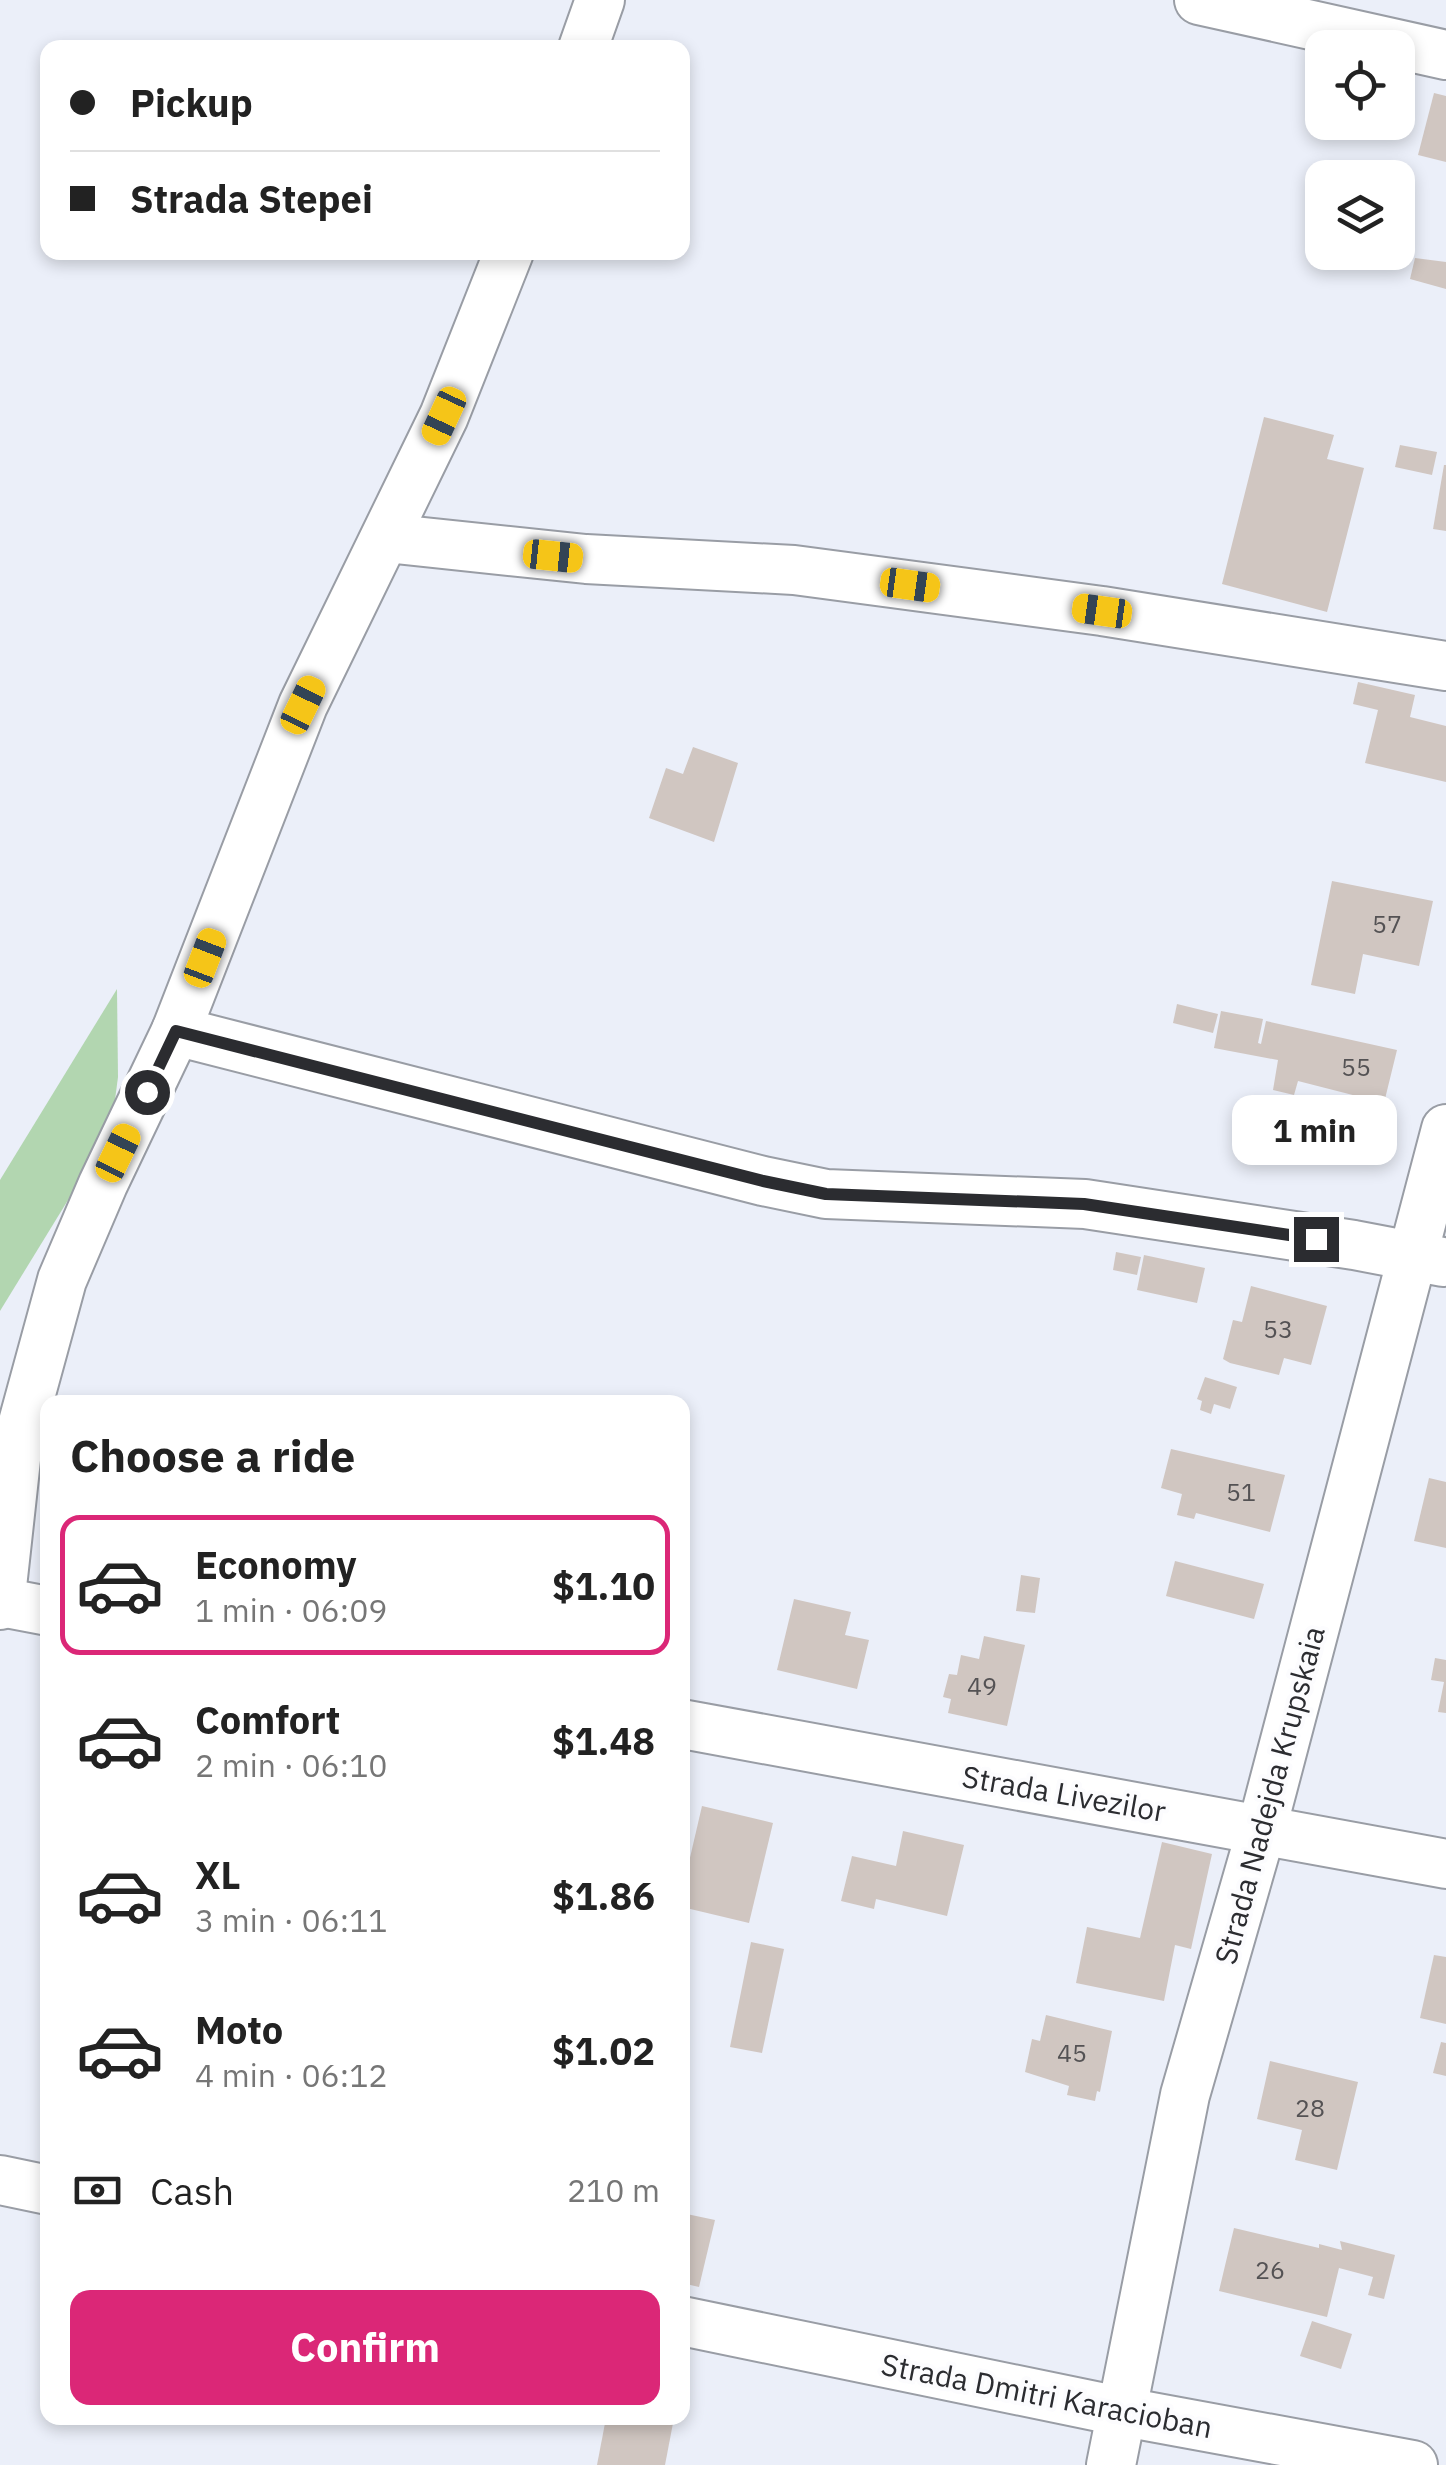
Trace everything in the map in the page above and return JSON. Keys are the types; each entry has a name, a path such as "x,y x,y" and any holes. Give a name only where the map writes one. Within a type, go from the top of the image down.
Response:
{"street":[{"path":"586,40 600,0"},
{"path":"1199,0 1446,55"},
{"path":"40,1609 0,1604 18,1441 62,1280 176,1031 303,705 444,416 506,260"},
{"path":"386,538 586,559 794,570 1102,611 1446,666"},
{"path":"176,1031 826,1194 1084,1204 1430,1260"},
{"name":"Strada Nadejda Krupskaia","path":"1111,2465 1186,2095 1430,1260 1446,1129"},
{"name":"Strada Livezilor","path":"690,1725 1446,1864"},
{"path":"0,2180 40,2188"},
{"name":"Strada Dmitri Karacioban","path":"690,2323 1120,2412 1412,2465"}],"green space":[{"path":"117,989 118,1077 111,1130 0,1311 0,1180"}],"building":[{"path":"1434,93 1446,96 1446,162 1418,155"},
{"path":"1415,258 1446,262 1446,289 1410,279"},
{"path":"1264,417 1334,435 1327,459 1364,468 1327,612 1222,584"},
{"path":"1400,445 1437,452 1432,475 1395,467"},
{"path":"1446,465 1446,531 1433,529"},
{"path":"1358,682 1415,695 1410,717 1446,726 1446,782 1365,763 1378,710 1353,704"},
{"path":"693,747 738,763 714,842 649,818 666,768 683,774"},
{"path":"1332,881 1433,901 1419,966 1363,954 1355,994 1311,985"},
{"path":"1177,1004 1218,1014 1213,1033 1173,1023"},
{"path":"1221,1011 1263,1019 1258,1043 1261,1044 1266,1021 1397,1050 1384,1103 1298,1081 1294,1095 1273,1090 1278,1060 1214,1048"},
{"path":"1116,1252 1141,1257 1137,1275 1113,1270"},
{"path":"1144,1255 1205,1268 1197,1303 1137,1290"},
{"path":"1251,1286 1327,1306 1311,1365 1284,1358 1279,1375 1223,1359 1233,1320 1242,1322"},
{"path":"1205,1377 1237,1387 1230,1409 1214,1404 1211,1414 1200,1410 1202,1401 1197,1399"},
{"path":"1171,1449 1285,1475 1270,1532 1196,1513 1194,1519 1177,1515 1182,1494 1161,1488"},
{"path":"1429,1478 1446,1482 1446,1548 1414,1541"},
{"path":"1175,1561 1264,1584 1254,1619 1166,1596"},
{"path":"1021,1575 1040,1578 1035,1613 1016,1611"},
{"path":"794,1599 851,1612 845,1635 869,1640 857,1689 777,1670"},
{"path":"984,1636 1025,1645 1007,1726 948,1713 951,1699 943,1697 949,1674 957,1675 961,1655 979,1659"},
{"path":"1435,1658 1446,1660 1446,1713 1438,1712 1444,1682 1431,1680"},
{"path":"702,1806 773,1823 749,1923 690,1909 690,1858"},
{"path":"903,1831 964,1845 947,1916 876,1899 874,1909 841,1901 852,1856 896,1866"},
{"path":"1162,1842 1212,1854 1191,1949 1175,1945 1164,2001 1076,1983 1087,1927 1140,1938"},
{"path":"751,1942 784,1949 762,2053 730,2047"},
{"path":"1434,1955 1446,1957 1446,2024 1420,2018"},
{"path":"1046,2015 1112,2031 1095,2101 1067,2095 1069,2086 1025,2072 1032,2039 1040,2041"},
{"path":"1441,2042 1446,2043 1446,2076 1433,2073"},
{"path":"1270,2061 1358,2082 1337,2170 1295,2160 1302,2130 1257,2119"},
{"path":"690,2215 715,2220 699,2287 690,2285"},
{"path":"1234,2228 1319,2248 1319,2244 1342,2250 1340,2241 1395,2255 1384,2299 1368,2295 1373,2277 1339,2268 1327,2317 1219,2291"},
{"path":"1312,2321 1352,2334 1341,2369 1300,2356"},
{"path":"605,2425 673,2425 665,2465 597,2465"}],"route":[{"path":"147,1092 176,1031 826,1194 1084,1204 1316,1239"}]}
